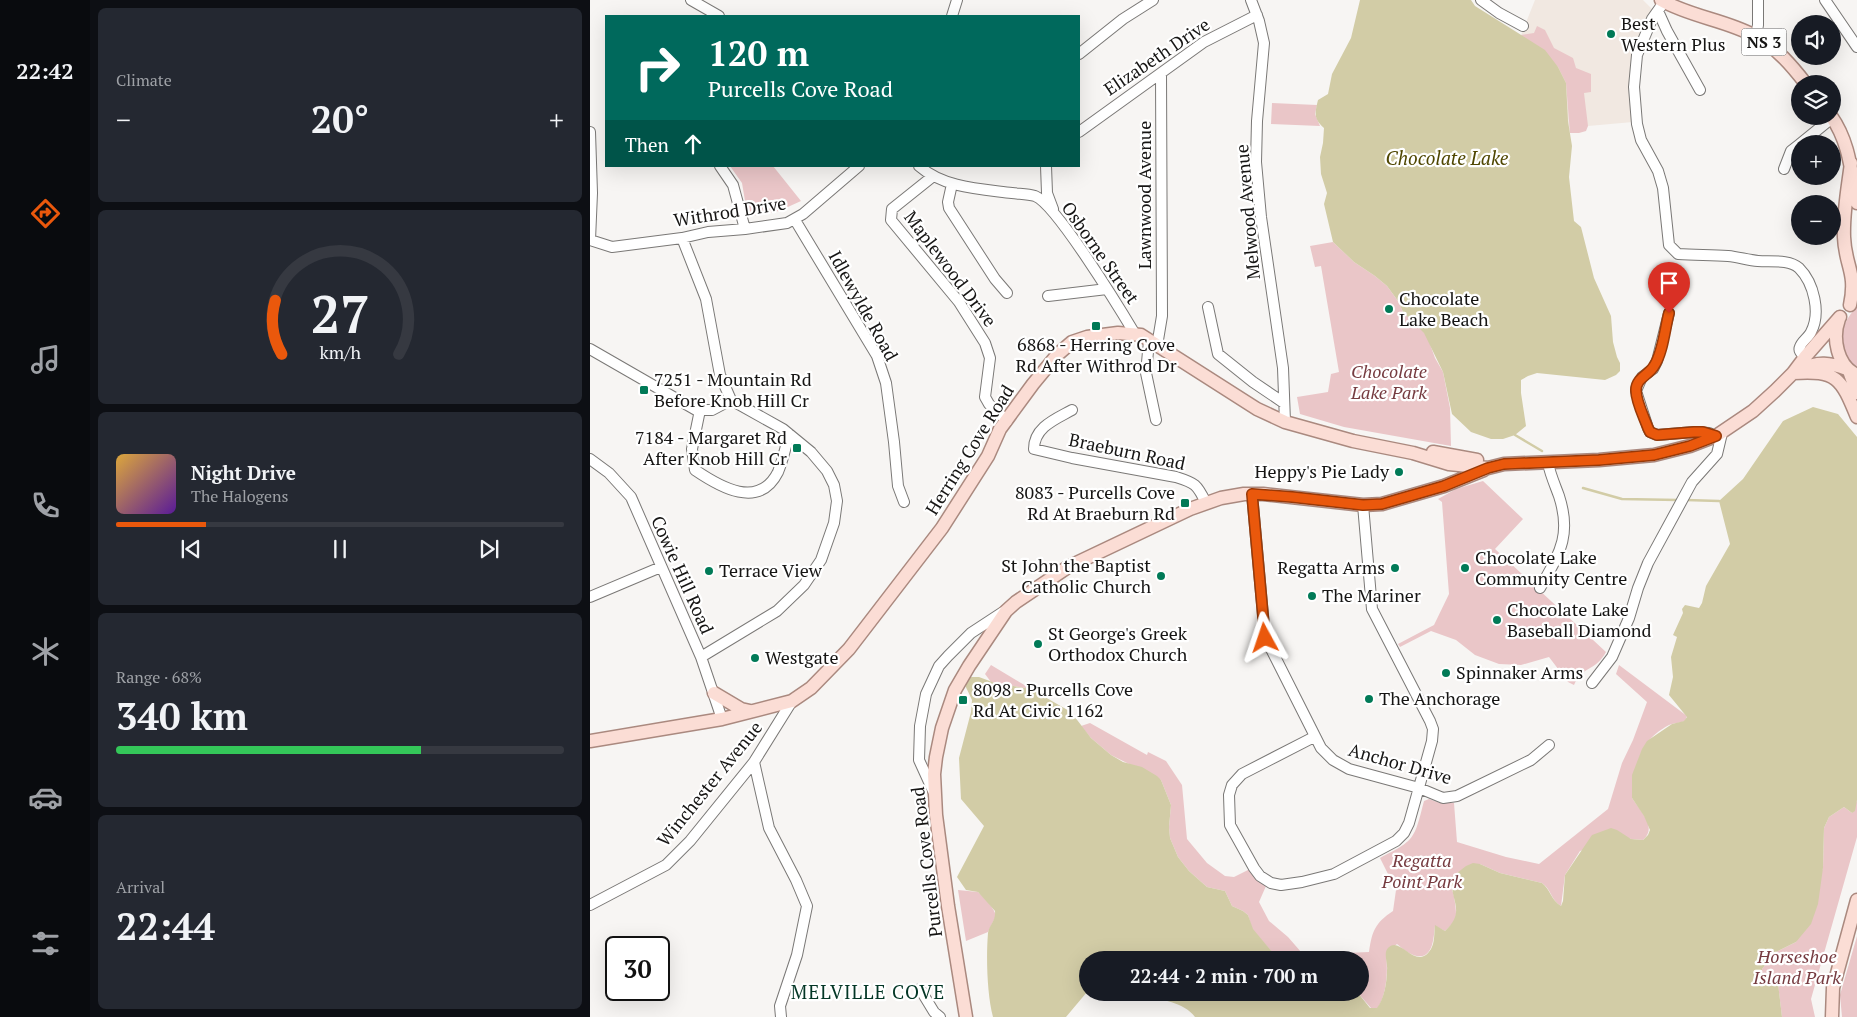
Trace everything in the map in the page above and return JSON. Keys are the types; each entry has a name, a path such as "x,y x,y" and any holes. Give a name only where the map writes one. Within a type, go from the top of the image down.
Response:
{"main road":[{"name":"NS 3","path":"1661,4 1756,36 1786,60 1798,75"},
{"path":"1836,125 1846,142 1857,203"},
{"path":"1851,163 1844,225 1845,250 1854,279 1853,303"},
{"name":"Herring Cove Road","path":"1449,460 1504,464 1548,463 1654,455 1690,446 1719,434 1753,411 1793,373 1853,303"},
{"path":"1840,317 1836,329 1836,343 1841,358 1851,372 1857,393"},
{"name":"Herring Cove Road","path":"590,741 722,719 792,701 820,681 900,584 942,528 988,456 1000,430 1038,378 1057,355 1072,342 1087,337 1118,333 1135,334 1257,409 1285,422 1353,441 1413,453 1426,451 1449,460 1488,468 1504,464"},
{"name":"Herring Cove Road","path":"1793,373 1817,363 1829,363 1851,372"},
{"path":"1793,373 1815,372 1826,374 1836,379 1846,391 1857,417"},
{"path":"1434,488 1444,477 1449,460"},
{"name":"Purcells Cove Road","path":"966,1017 948,906 935,794 936,757 942,728 951,702 968,666 1006,610 1068,567 1128,537 1206,503 1234,495 1252,494 1363,505 1394,502 1488,468"},
{"path":"714,693 740,709 753,711"},
{"path":"1832,1017 1833,988 1857,900"}],"street":[{"path":"691,0 717,15"},
{"path":"952,15 956,0"},
{"path":"1080,53 1123,19 1153,0"},
{"name":"Melwood Avenue","path":"1251,0 1264,43 1257,121 1256,162 1261,217 1283,368 1285,422"},
{"path":"1480,0 1499,13 1524,26"},
{"path":"1756,36 1758,0"},
{"path":"1825,0 1857,47"},
{"path":"1661,4 1667,31 1700,90"},
{"path":"1661,4 1652,19 1637,55 1634,87 1636,124 1641,140 1658,171 1663,188 1669,245 1678,254 1730,256 1758,261 1788,263 1796,266 1810,284 1816,306 1811,332 1800,348 1805,357"},
{"name":"Elizabeth Drive","path":"1080,131 1204,42 1257,15"},
{"name":"Lawnwood Avenue","path":"1156,420 1146,373 1162,316 1161,73"},
{"path":"1810,135 1822,125"},
{"path":"590,132 592,193 590,240"},
{"path":"1784,169 1791,151"},
{"path":"721,167 733,185 745,229"},
{"name":"Withrod Drive","path":"590,240 612,247 682,238 708,232 782,224 795,220 858,167"},
{"name":"Osborne Street","path":"920,167 932,177 952,184 1036,196 1054,212 1107,289 1135,334"},
{"path":"1046,167 1047,193 1054,212"},
{"name":"Maplewood Drive","path":"932,177 892,209 890,214 891,220 959,302 985,343 990,354 985,393 986,400 1007,421"},
{"path":"952,184 948,202 949,208 995,279 1007,293"},
{"name":"Idlewylde Road","path":"795,220 876,356 886,383 898,486 904,502"},
{"path":"682,238 706,299 720,375 730,400 783,429 811,452 827,471 834,485 837,501 834,523 821,560 804,585 777,611 701,657"},
{"path":"1048,296 1107,289"},
{"path":"1208,307 1218,354 1253,382 1284,403"},
{"path":"1592,683 1602,673 1612,657 1629,618 1648,563 1681,502 1692,482 1716,454 1719,434 1694,432 1657,435 1650,432 1648,428 1636,391 1642,377 1653,369 1657,361 1669,313"},
{"path":"590,349 696,410 712,410 730,400"},
{"path":"700,410 692,449 694,470 731,491 753,492 768,486 778,471 789,434"},
{"name":"Braeburn Road","path":"1072,410 1042,428 1038,434 1034,449 1176,477 1190,482 1199,488 1206,503"},
{"name":"Cowie Hill Road","path":"590,459 609,473 631,497 701,657 722,719"},
{"path":"1540,588 1564,538 1563,512 1548,463"},
{"name":"Anchor Drive","path":"1252,494 1265,638 1314,737 1326,753 1345,768 1419,788 1442,798 1455,797 1531,760 1549,745"},
{"path":"1314,737 1242,774 1238,777 1230,791 1228,804 1230,825 1256,872 1268,881 1281,885 1312,881 1334,874 1396,841 1408,826 1432,741 1433,729 1430,720 1372,609 1369,593 1363,505"},
{"path":"590,597 662,567"},
{"path":"935,794 919,760 920,726 926,694 939,666 948,656 971,633 1006,610"},
{"name":"Winchester Avenue","path":"590,905 666,865 690,841 754,762 792,701"},
{"path":"754,762 769,828 807,906 797,954 780,1006 781,1017"},
{"path":"920,990 934,1012 940,1017"}],"shaded area":[{"path":"1535,0 1643,0 1653,10 1645,24 1633,122 1588,126 1570,133 1568,121 1521,35"}],"green space":[{"path":"1537,26 1545,30 1554,48 1573,58 1576,68 1591,74 1591,92 1584,93 1588,126 1586,131 1570,133 1566,83 1558,67 1521,35 1534,33"},
{"path":"1272,103 1317,105 1315,114 1320,126 1271,124"},
{"path":"731,167 774,167 801,201 779,211 751,216 747,213 742,183"},
{"name":"Chocolate Lake Park","path":"1333,242 1354,262 1387,286 1398,301 1403,312 1427,336 1435,358 1443,372 1450,408 1451,446 1344,427 1300,414 1297,397 1328,392 1331,374 1339,372 1321,266 1315,267 1310,246"},
{"path":"1857,307 1857,367 1845,353 1842,337 1846,321"},
{"path":"1483,481 1523,519 1495,549 1606,652 1598,663 1581,674 1574,685 1568,682 1549,657 1521,665 1499,664 1475,655 1456,640 1431,631 1400,647 1398,644 1434,625 1449,594 1442,502 1438,499 1456,489"},
{"path":"991,665 1031,689 991,682 985,674"},
{"name":"Regatta Point Park","path":"1619,665 1687,716 1685,721 1669,725 1658,732 1644,747 1640,756 1632,798 1646,819 1649,830 1647,835 1643,840 1626,837 1580,851 1565,875 1561,906 1542,883 1500,873 1480,864 1450,887 1454,898 1455,919 1445,931 1435,926 1433,943 1425,955 1416,956 1397,944 1386,953 1387,974 1385,988 1378,1008 1371,1008 1365,1001 1369,1001 1369,952 1371,938 1378,924 1393,911 1396,890 1380,858 1407,842 1418,824 1424,801 1429,799 1440,803 1454,803 1457,842 1506,857 1539,864 1608,809 1622,763 1647,702 1616,674"},
{"path":"1090,723 1147,755 1148,752 1166,761 1182,785 1187,839 1207,863 1225,876 1234,877 1250,869 1256,879 1266,886 1259,902 1269,921 1288,937 1300,951 1271,951 1252,929 1248,915 1232,906 1225,891 1207,887 1189,871 1178,857 1170,838 1171,805 1161,780 1111,755 1091,738 1081,726"},
{"name":"Horseshoe Island Park","path":"1857,800 1857,837 1811,999 1815,1017 1782,1017 1778,984 1762,978 1762,969 1776,952 1796,942 1823,868 1824,828 1829,817 1844,807 1852,813"},
{"path":"958,890 978,892 986,900 996,916 988,932 966,941"},
{"path":"1857,936 1857,1017 1842,1017 1840,995"}],"water":[{"name":"Chocolate Lake","path":"1360,0 1471,0 1475,6 1545,50 1558,67 1566,83 1568,121 1572,146 1569,177 1574,221 1581,227 1594,278 1611,316 1613,342 1620,363 1620,371 1605,380 1537,373 1521,380 1526,426 1515,435 1503,439 1491,439 1471,432 1452,414 1443,372 1424,333 1403,312 1398,301 1387,286 1354,262 1333,242 1324,204 1327,193 1321,174 1320,157 1324,128 1316,118 1316,112 1318,100 1328,94 1332,74 1351,38"},
{"path":"1813,407 1838,414 1857,437 1857,800 1855,811 1852,813 1844,807 1829,817 1824,828 1823,868 1818,904 1811,924 1796,942 1776,952 1762,969 1762,978 1778,983 1782,1017 1195,1017 1185,1008 1168,1001 1364,1001 1370,1008 1377,1008 1382,1000 1386,985 1386,955 1388,948 1393,945 1398,946 1414,956 1420,957 1431,949 1435,925 1445,931 1455,917 1456,905 1452,877 1466,866 1473,863 1480,864 1500,873 1542,883 1561,906 1565,875 1592,835 1611,828 1631,839 1643,840 1650,830 1644,816 1632,798 1632,775 1647,741 1672,724 1684,721 1687,717 1669,695 1673,677 1671,657 1677,637 1673,635 1685,605 1699,608 1706,586 1730,544 1719,501 1743,479 1783,421"},
{"path":"970,677 979,677 995,683 1031,689 1071,712 1091,738 1111,755 1123,762 1142,767 1157,776 1161,780 1171,805 1170,838 1178,857 1189,871 1207,887 1225,891 1232,906 1248,915 1253,929 1271,951 1079,951 1079,1001 1066,1017 993,1017 988,987 987,953 988,933 995,911 978,892 966,890 957,877 984,826 961,799 959,758 971,712 972,700 963,681"}],"waterway":[{"path":"1515,435 1542,451"},
{"path":"1583,488 1622,499 1678,500"},
{"path":"1686,500 1719,501"}],"place":[{"name":"Best Western Plus","path":"1611,34"},
{"name":"Chocolate Lake Beach","path":"1389,309"},
{"name":"6868 - Herring Cove Rd After Withrod Dr","path":"1096,326"},
{"name":"7251 - Mountain Rd Before Knob Hill Cr","path":"644,390"},
{"name":"7184 - Margaret Rd After Knob Hill Cr","path":"797,448"},
{"name":"Heppy's Pie Lady","path":"1399,472"},
{"name":"8083 - Purcells Cove Rd At Braeburn Rd","path":"1185,503"},
{"name":"Regatta Arms","path":"1395,568"},
{"name":"Chocolate Lake Community Centre","path":"1465,568"},
{"name":"Terrace View","path":"709,571"},
{"name":"St John the Baptist Catholic Church","path":"1161,576"},
{"name":"The Mariner","path":"1312,596"},
{"name":"Chocolate Lake Baseball Diamond","path":"1497,620"},
{"name":"St George's Greek Orthodox Church","path":"1038,644"},
{"name":"Westgate","path":"755,658"},
{"name":"Spinnaker Arms","path":"1446,673"},
{"name":"The Anchorage","path":"1369,699"},
{"name":"8098 - Purcells Cove Rd At Civic 1162","path":"963,700"}],"district":[{"name":"MELVILLE COVE","path":"868,992"}],"route":[{"path":"1265,638 1252,494 1346,504 1382,504 1444,486 1488,468 1504,464 1599,460 1654,455 1690,446 1716,436 1703,432 1657,435 1650,432 1648,428 1636,391 1642,377 1653,369 1657,361 1669,313"}]}
